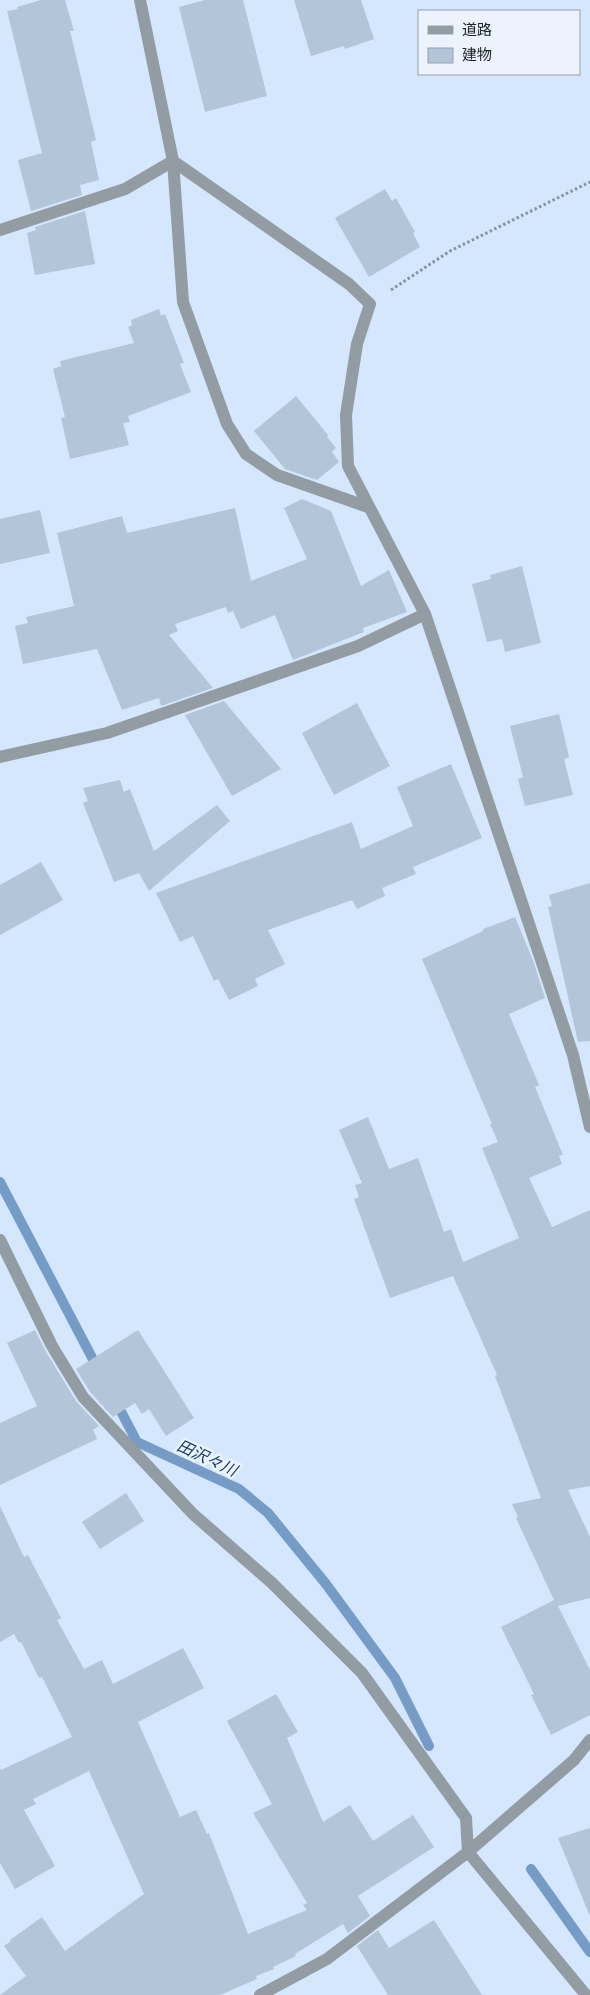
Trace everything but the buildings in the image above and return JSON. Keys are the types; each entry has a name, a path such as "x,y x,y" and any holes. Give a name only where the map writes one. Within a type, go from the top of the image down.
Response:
{"street":[{"path":"140,0 173,161 183,302 226,424 246,454 277,475 368,507"},
{"path":"0,230 125,189 173,161"},
{"path":"173,161 348,284 370,304 357,344 346,415 348,466 425,614 573,1055 590,1127"},
{"path":"0,757 107,733 358,646 425,614"},
{"path":"0,1240 52,1346 84,1397 192,1514 272,1583 362,1673 466,1818 468,1852 586,1995"},
{"path":"260,1995 327,1959 468,1852 574,1760 590,1740"}],"path":[{"path":"370,304 450,251 590,182"}],"waterway":[{"name":"田沢々川","path":"0,1182 98,1369"},
{"name":"田沢々川","path":"116,1402 137,1442 239,1489 268,1513 326,1584 395,1678 429,1746"},
{"name":"田沢々川","path":"531,1869 590,1952"}]}
